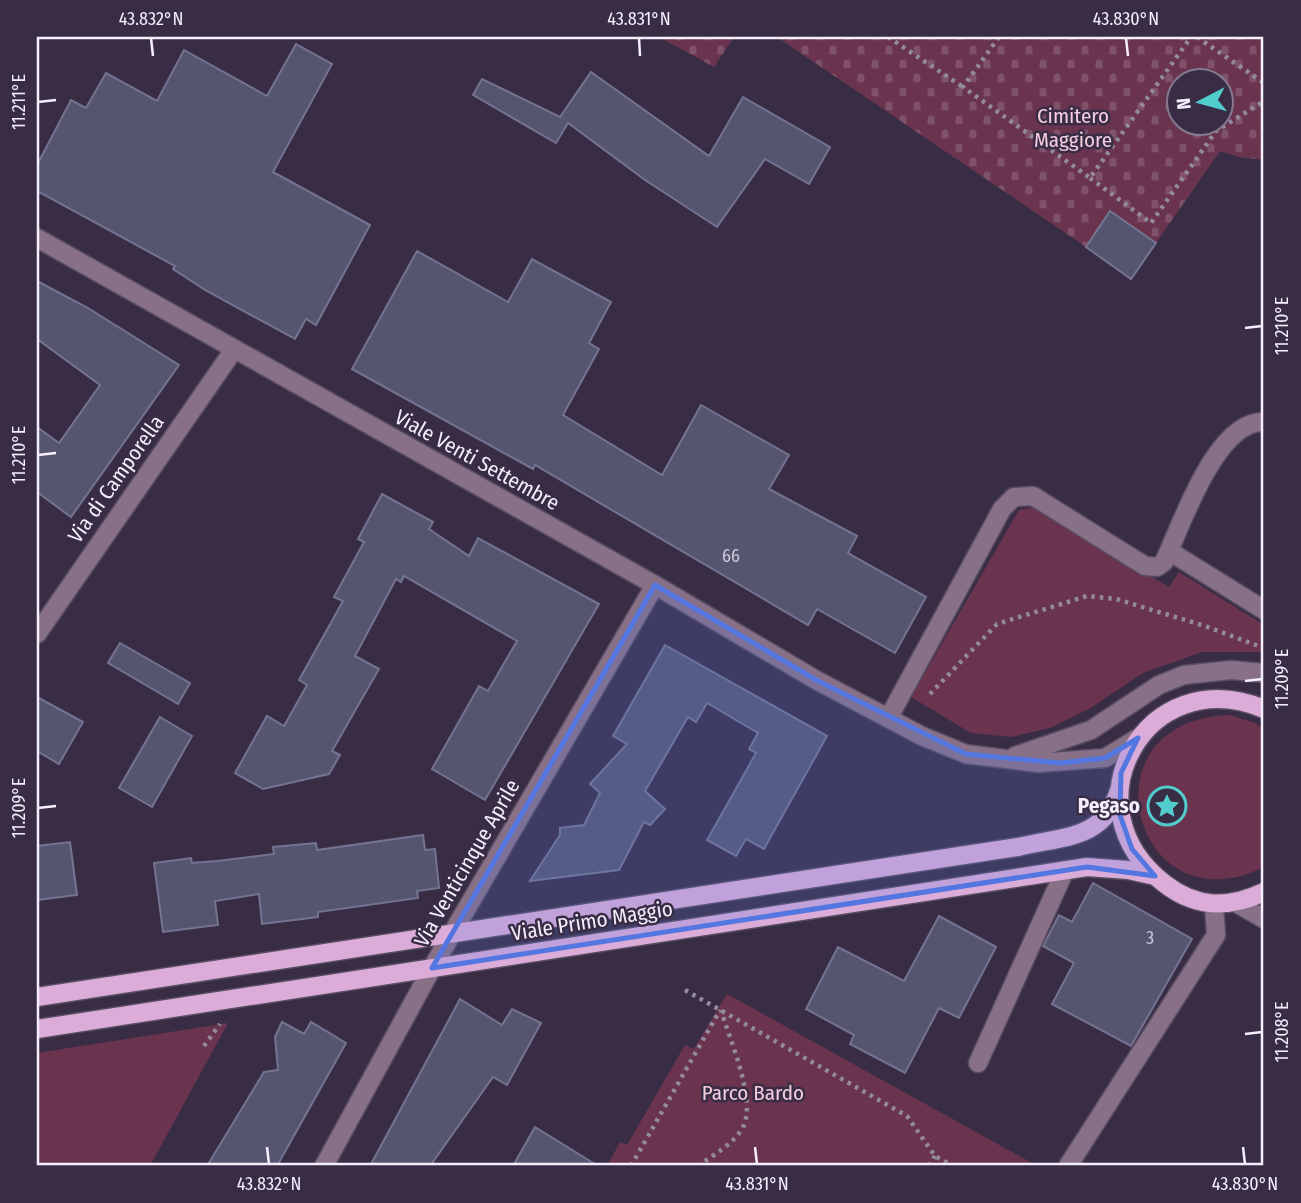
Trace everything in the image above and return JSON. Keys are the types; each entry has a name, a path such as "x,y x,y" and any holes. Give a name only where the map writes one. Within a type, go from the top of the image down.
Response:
{"main road":[{"path":"1262,707 1225,698 1186,703 1153,722 1138,738 1121,773 1119,815 1132,849 1155,876 1179,895 1214,905 1236,903 1264,892"},
{"name":"Viale Primo Maggio","path":"37,997 1018,847 1101,824 1113,810 1119,790"},
{"name":"Viale Primo Maggio","path":"37,1029 1065,870 1101,867 1155,876"}],"street":[{"name":"Viale Venti Settembre","path":"37,238 233,351 655,585 818,681 922,736 966,754 1060,763 1105,758 1138,738"},
{"name":"Via di Camporella","path":"37,634 233,351"},
{"path":"893,719 1002,509 1014,497 1027,495 1040,499 1145,566 1161,565 1217,451 1240,428 1264,422"},
{"path":"1169,551 1264,610"},
{"name":"Via Venticinque Aprile","path":"324,1166 432,968 655,585"},
{"path":"1003,759 1091,730 1158,685 1184,675 1231,670 1264,673"},
{"path":"978,1063 1065,870"},
{"path":"1236,903 1264,919"},
{"path":"1068,1166 1216,935 1214,905"}],"path":[{"path":"888,37 963,87 1152,223 1216,131 1264,101"},
{"path":"963,87 999,37"},
{"path":"1090,178 1191,37"},
{"path":"1197,37 1264,83"},
{"path":"893,719 923,702 997,625 1087,596 1116,598 1264,648"},
{"path":"685,990 907,1116 935,1156 953,1166"},
{"path":"631,1166 721,1009"},
{"path":"698,1166 725,1147 744,1126 747,1096 721,1009"},
{"path":"929,1166 935,1156"}],"highlighted area":[{"path":"655,585 818,681 966,754 1060,763 1105,758 1138,738 1121,773 1120,815 1132,849 1155,876 1087,867 432,968"}],"green space":[{"path":"659,37 734,37 714,67"},
{"name":"Cimitero Maggiore","path":"777,37 1264,37 1264,160 1220,151 1156,243 1110,212 1086,247"},
{"path":"1033,507 1169,587 1179,572 1264,625 1264,652 1202,652 1143,673 1089,709 1050,728 1011,737 971,733 911,697 1019,510"},
{"path":"1230,715 1255,723 1264,729 1264,867 1219,879 1182,871 1156,849 1141,817 1139,782 1153,750 1182,725"},
{"name":"Parco Bardo","path":"727,994 1032,1163 1030,1166 607,1166 620,1142 627,1145 685,1045 694,1049"},
{"path":"228,1023 150,1166 37,1166 37,1053"}],"building":[{"path":"296,44 332,64 273,172 370,225 316,325 306,319 295,339 205,290 173,269 175,266 37,191 37,165 71,100 86,108 106,73 157,101 184,50 267,96"},
{"path":"591,72 709,156 743,97 830,147 809,184 765,159 717,227 645,180 568,123 556,143 473,95 482,79 560,117"},
{"path":"1110,211 1156,243 1131,279 1086,247"},
{"path":"417,251 508,302 532,259 611,302 589,343 599,349 563,415 662,475 701,405 789,455 769,489 857,536 848,553 926,597 895,653 817,609 808,625 535,465 533,469 352,369"},
{"path":"37,281 88,308 179,365 71,517 37,492 37,427 59,443 100,385 37,339"},
{"path":"382,494 433,522 429,529 469,556 478,538 599,604 485,800 432,769 479,686 488,691 517,641 404,576 401,582 396,579 355,656 379,669 332,751 340,755 329,774 263,789 235,773 267,716 284,726 307,685 299,680 343,601 334,597 364,542 358,539"},
{"path":"120,643 190,683 178,704 108,663"},
{"path":"665,645 827,736 764,849 746,839 736,856 707,840 756,753 749,749 758,733 707,703 696,722 688,717 645,791 665,809 650,825 644,822 619,870 530,881 560,835 560,828 584,825 600,793 590,784 627,744 613,736"},
{"path":"37,697 83,722 59,764 37,751"},
{"path":"160,717 192,736 152,807 119,788"},
{"path":"423,835 425,850 435,849 439,888 417,891 418,898 318,912 318,917 262,924 259,894 215,901 218,925 163,932 154,863 191,858 192,863 217,861 274,854 273,847 316,843 317,850"},
{"path":"70,842 77,895 37,900 37,846"},
{"path":"1093,883 1192,939 1131,1046 1052,1004 1074,963 1043,946 1059,915 1072,922"},
{"path":"939,916 996,947 959,1018 939,1008 905,1073 850,1044 854,1035 806,1009 838,947 904,981"},
{"path":"460,999 502,1025 512,1009 541,1023 507,1085 493,1077 430,1166 370,1166"},
{"path":"282,1022 304,1034 311,1022 346,1043 277,1166 207,1166 264,1072 278,1070 275,1037"},
{"path":"535,1127 598,1166 513,1166"}],"place":[{"name":"Pegaso","path":"1167,806"}]}
